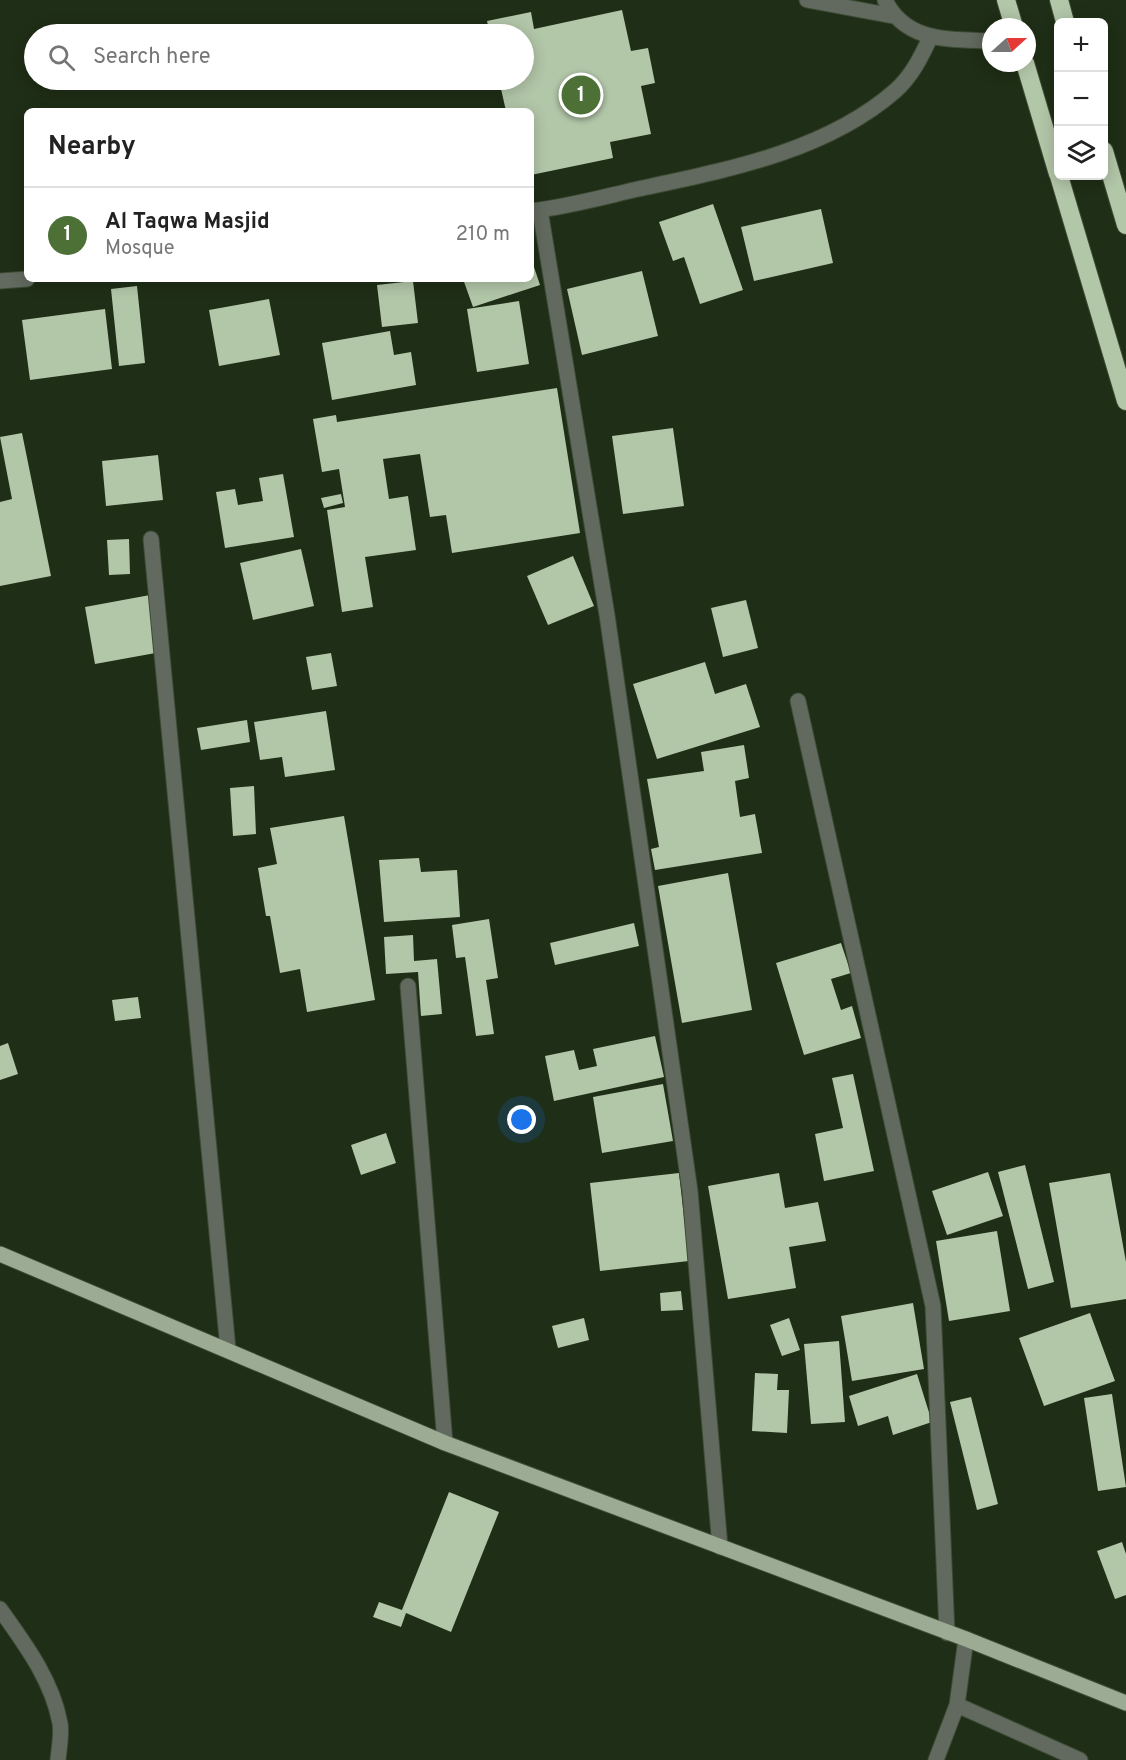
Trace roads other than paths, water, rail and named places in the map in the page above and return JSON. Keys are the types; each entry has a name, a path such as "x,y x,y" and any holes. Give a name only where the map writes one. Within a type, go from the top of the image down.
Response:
{"highway":[{"path":"1006,0 1011,18"},
{"path":"1059,0 1064,18"},
{"path":"1028,72 1054,159"},
{"path":"1108,164 1126,225"},
{"path":"1060,180 1126,401"}],"main road":[{"path":"0,1254 228,1348 446,1443 966,1639 1126,1703"}],"street":[{"path":"807,0 893,16 930,38 982,41"},
{"path":"885,0 893,16"},
{"path":"720,1547 690,1191 607,615 536,211 748,165 832,131 870,109 896,90 917,66 930,38"},
{"path":"0,281 24,279"},
{"path":"151,539 228,1348"},
{"path":"798,701 933,1306 947,1633"},
{"path":"408,986 446,1443"},
{"path":"0,1609 33,1657 52,1695 60,1725 58,1760"},
{"path":"936,1760 957,1705 966,1639"},
{"path":"957,1705 1080,1760"}],"place":[{"name":"Al Taqwa Masjid","path":"581,95"}]}
